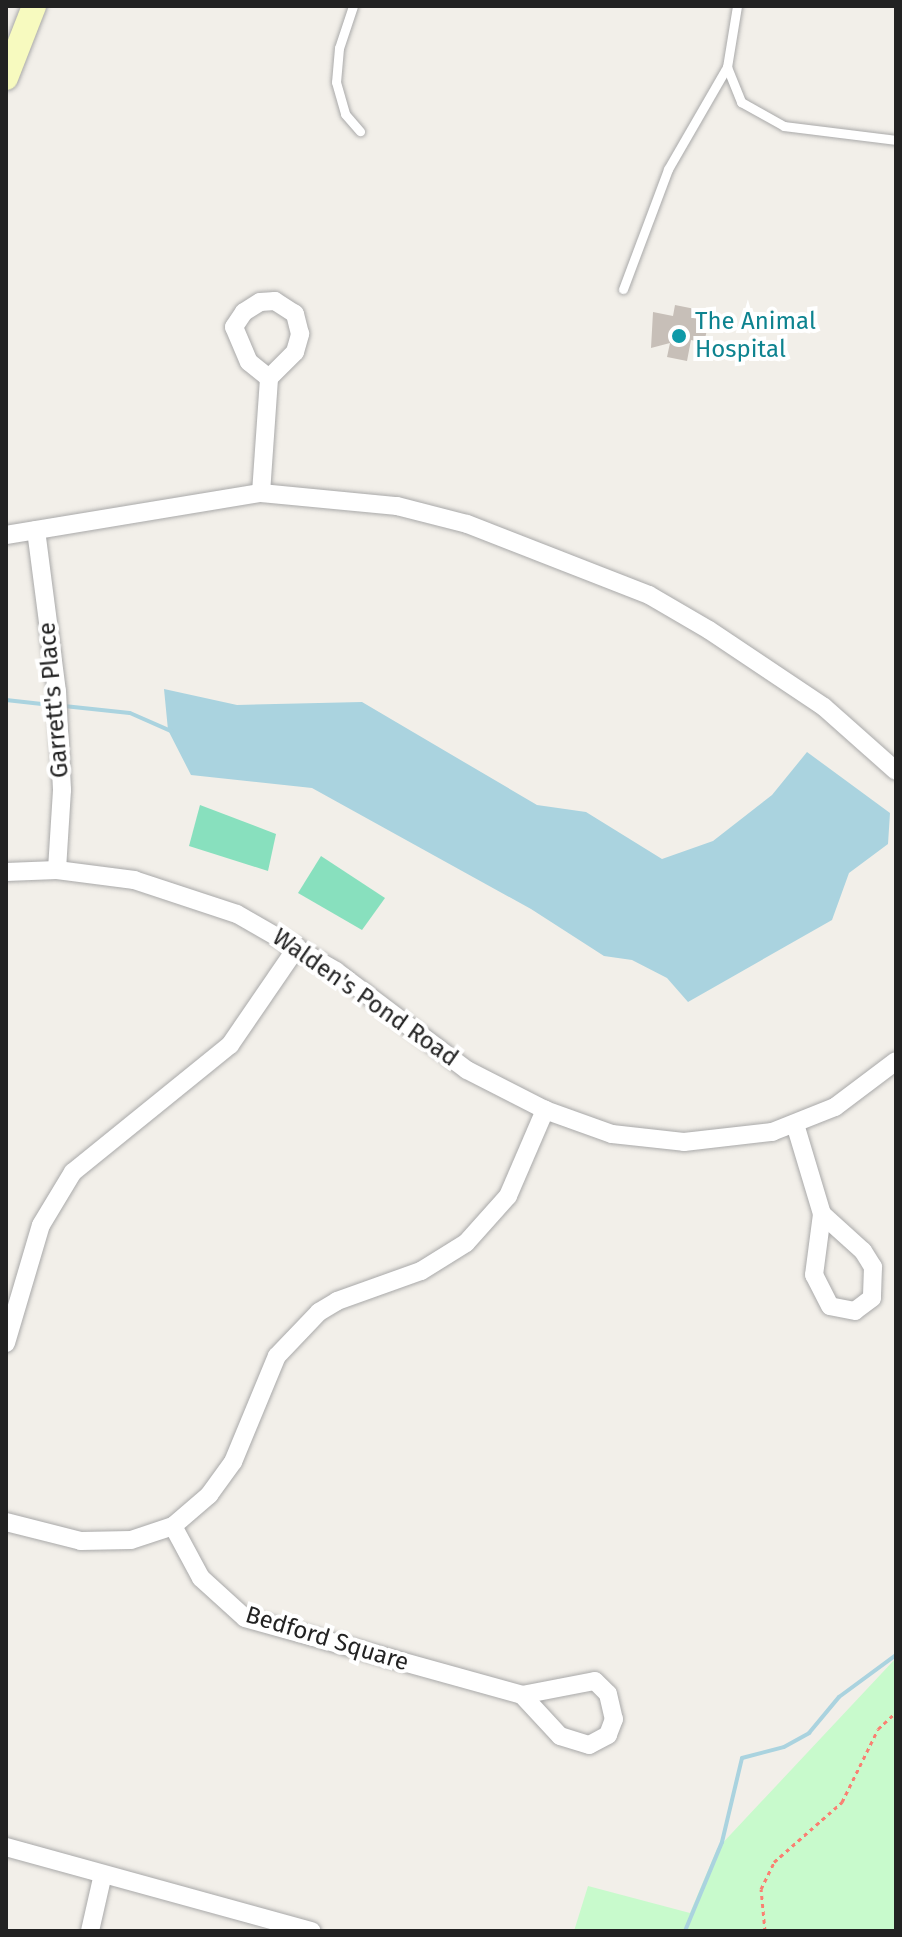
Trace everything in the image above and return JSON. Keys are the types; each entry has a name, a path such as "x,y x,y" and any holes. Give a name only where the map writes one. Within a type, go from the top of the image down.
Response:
{"street":[{"path":"6,78 34,6"},
{"path":"261,493 269,378"},
{"path":"6,535 261,493 397,506 467,524 649,595 824,707 896,771"},
{"name":"Garrett's Place","path":"36,530 57,691 62,790 57,870"},
{"name":"Walden's Pond Road","path":"6,872 57,870 172,889 237,914 297,947 434,1048 545,1110 612,1134 671,1142 739,1138 795,1124 835,1107 896,1061"},
{"path":"6,1343 41,1225 73,1172 230,1045 297,947"},
{"path":"6,1522 81,1541 131,1540 173,1526 209,1495 233,1462 277,1356 319,1312 337,1301 421,1271 466,1243 508,1196 545,1110"},
{"path":"795,1124 822,1214 814,1275 830,1306 855,1311 872,1298 873,1267 863,1251 822,1214"},
{"name":"Bedford Square","path":"173,1526 201,1578 245,1618 522,1695 595,1681 613,1705 613,1726 600,1742 569,1742 522,1695"},
{"path":"6,1847 312,1931"},
{"path":"90,1931 103,1874"}],"lane":[{"path":"353,6 339,48 336,82 345,114 360,131"},
{"path":"623,289 668,169 727,67 737,6"},
{"path":"727,67 741,102 762,118 784,126 896,140"}],"path":[{"path":"765,1931 761,1889 774,1862 842,1802 878,1729 896,1712"}],"green space":[{"path":"200,805 276,834 268,871 189,846"},
{"path":"321,856 385,898 362,930 298,893"},
{"path":"896,1658 896,1931 574,1931 588,1886 690,1913 717,1849"}],"water":[{"path":"164,689 237,705 362,702 537,805 586,812 662,859 713,841 772,795 807,752 890,813 888,844 849,873 832,920 688,1002 667,978 632,960 604,956 531,909 312,788 191,775 168,730"}],"building":[{"name":"The Animal Hospital","path":"675,305 695,309 693,318 709,321 704,343 691,340 687,361 667,357 670,343 651,348 653,312 673,316"}],"waterway":[{"path":"6,700 51,705"},
{"path":"64,706 130,713 171,731"},
{"path":"685,1931 722,1842 742,1758 784,1747 809,1733 839,1697 896,1655"}],"place":[{"name":"The Animal Hospital","path":"679,336"}]}
